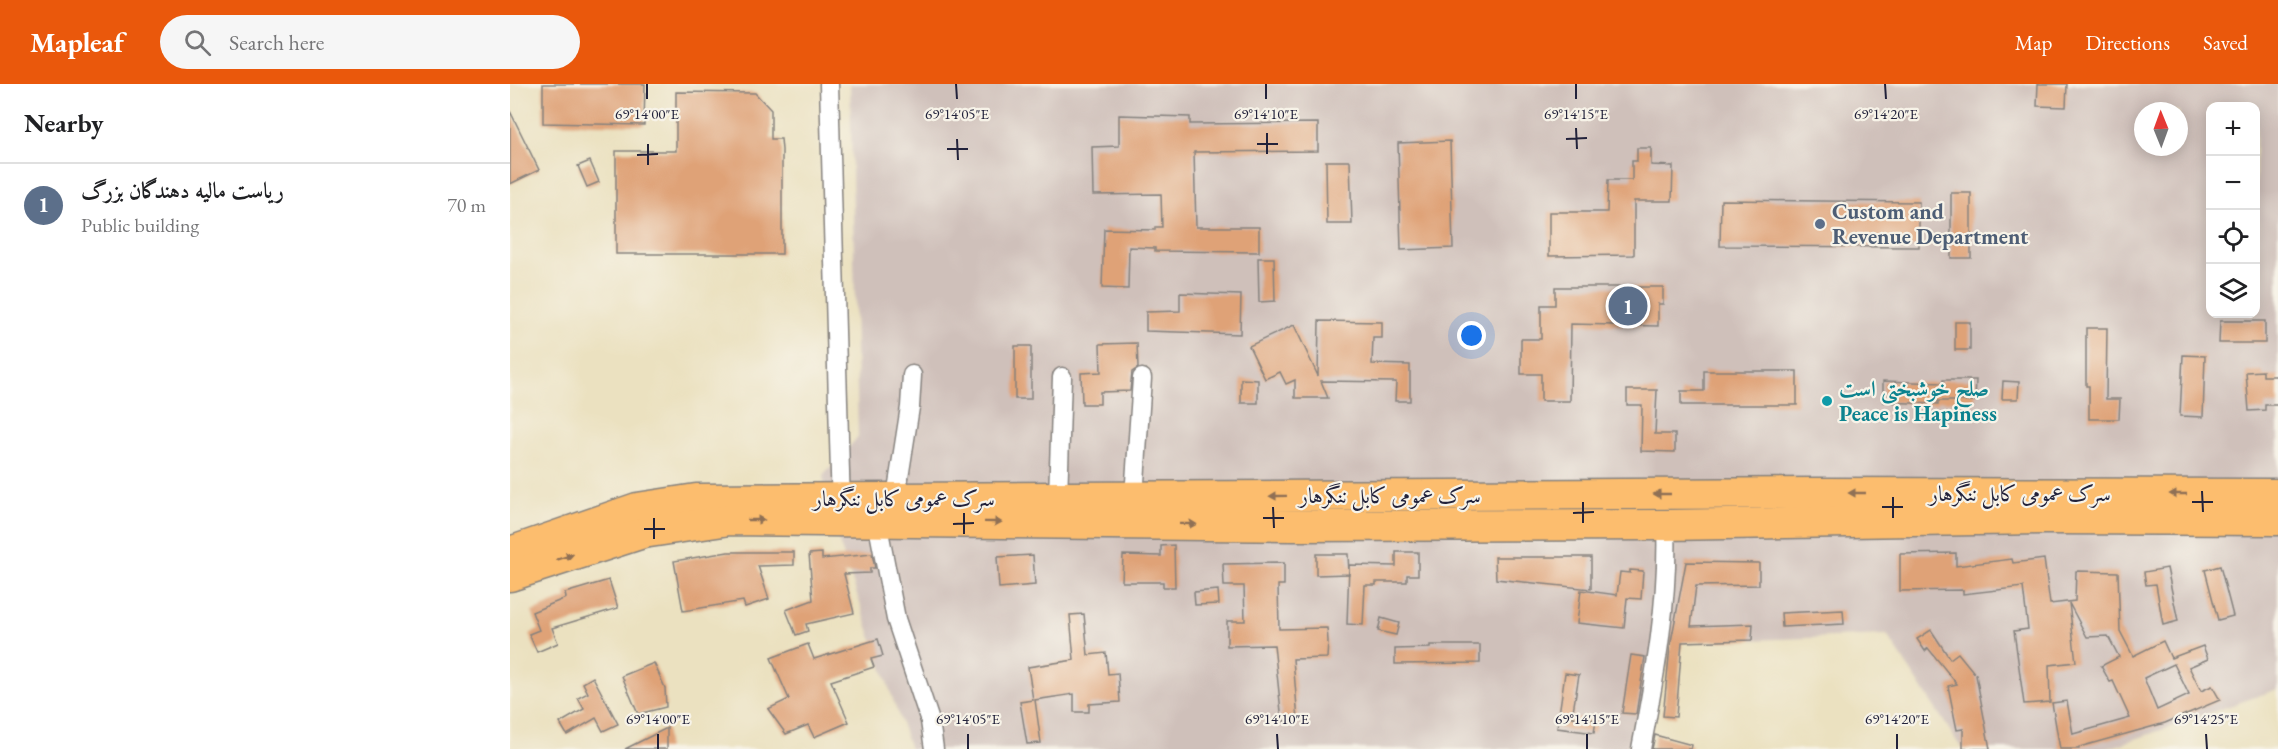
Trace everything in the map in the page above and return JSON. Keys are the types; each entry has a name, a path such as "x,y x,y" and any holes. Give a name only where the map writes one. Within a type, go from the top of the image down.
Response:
{"highway":[{"name":"سرک عمومی کابل ننگرهار","path":"510,576 643,533 730,520 841,509 896,497 1817,493 2278,494"},
{"name":"سرک عمومی کابل ننگرهار","path":"510,552 637,508 696,499 841,509 877,521 1294,526 1666,525 2047,519 2278,520"}],"street":[{"path":"829,84 841,509"},
{"path":"896,497 910,407 912,375"},
{"path":"1058,498 1062,376"},
{"path":"1134,497 1142,378"},
{"path":"877,521 896,619 930,721 934,749"},
{"path":"1641,749 1655,673 1667,548 1666,525"}],"shaded area":[{"path":"850,84 2278,84 2278,689 2107,749 1962,749 1887,635 1670,643 1640,749 910,749 829,513 823,476 858,437"}],"building":[{"path":"543,84 645,84 644,125 543,123"},
{"path":"2038,84 2067,84 2066,107 2037,106"},
{"path":"676,92 755,93 771,110 771,139 781,139 782,150 782,254 616,254 616,151 676,151"},
{"path":"510,111 539,170 510,184"},
{"path":"1119,115 1190,117 1190,124 1318,123 1318,151 1194,152 1196,227 1259,227 1259,252 1155,251 1155,248 1129,247 1128,289 1102,288 1104,229 1155,230 1155,227 1162,227 1161,194 1093,195 1092,147 1119,146"},
{"path":"1450,141 1453,248 1401,250 1398,143"},
{"path":"1637,148 1651,148 1651,165 1673,166 1672,201 1634,201 1634,255 1549,256 1549,212 1607,212 1608,180 1632,180 1632,161 1637,161"},
{"path":"590,161 599,182 587,187 578,166"},
{"path":"1326,161 1350,161 1352,224 1327,224"},
{"path":"1951,193 1971,193 1971,258 1951,258"},
{"name":"Custom and Revenue Department","path":"1721,200 1919,202 1919,247 1720,246"},
{"path":"1258,258 1274,258 1275,301 1259,302"},
{"path":"1555,287 1663,287 1663,304 1658,304 1658,326 1571,324 1570,401 1541,401 1541,374 1521,374 1521,339 1541,339 1541,305 1555,305"},
{"path":"1180,293 1241,295 1240,334 1146,331 1146,312 1180,311"},
{"path":"1319,321 1382,322 1382,338 1373,338 1372,364 1410,365 1410,401 1395,401 1396,382 1321,381 1328,398 1295,398 1295,380 1286,384 1280,372 1265,379 1249,346 1294,325 1318,376"},
{"path":"2220,321 2265,321 2265,343 2219,343"},
{"path":"1955,322 1970,322 1970,350 1955,350"},
{"path":"2086,328 2107,328 2106,399 2120,399 2119,419 2089,419 2089,386 2086,386"},
{"path":"1137,343 1138,368 1132,372 1130,391 1100,392 1100,404 1082,404 1081,373 1101,372 1100,344"},
{"path":"1015,346 1031,346 1031,399 1015,399"},
{"path":"2183,355 2205,356 2203,417 2180,416"},
{"path":"1704,371 1797,371 1797,405 1681,405 1681,391 1704,391"},
{"path":"2263,371 2263,376 2278,376 2278,405 2265,405 2265,410 2249,411 2246,372"},
{"path":"1241,379 1258,380 1258,403 1241,403"},
{"path":"1943,380 1976,380 1975,401 1938,401 1938,404 1883,402 1883,381 1943,383"},
{"path":"2003,381 2019,382 2018,399 2002,399"},
{"path":"1627,390 1657,390 1655,434 1675,434 1675,452 1641,451 1642,405 1627,405"},
{"path":"1174,545 1175,587 1163,587 1163,582 1122,582 1123,555 1161,556 1161,546"},
{"path":"728,552 794,552 794,565 758,566 769,599 745,607 743,601 683,611 674,561"},
{"path":"1396,552 1418,552 1418,575 1407,575 1407,582 1376,582 1376,585 1365,585 1363,625 1347,624 1349,565 1396,566"},
{"path":"822,553 822,559 872,554 875,568 870,568 870,573 844,574 854,613 806,624 808,631 796,635 786,610 813,600 809,554"},
{"path":"1956,553 1956,566 2012,559 2013,563 2044,559 2050,604 2075,601 2076,571 2118,572 2120,631 2133,656 2163,641 2171,658 2203,646 2208,659 2189,667 2201,691 2212,686 2220,700 2165,723 2079,747 2079,749 2060,749 2052,703 2067,701 2073,734 2130,718 2113,681 2110,682 2101,666 2119,657 2108,636 2087,637 2069,603 2076,662 2049,665 2050,702 2024,704 2014,631 2028,629 2023,587 1963,594 1963,590 1900,591 1900,554","holes":["2174,664 2189,695 2157,710 2144,678"]},
{"path":"1316,554 1348,554 1349,574 1316,575"},
{"path":"1033,555 1035,585 999,588 997,557"},
{"path":"1495,557 1591,557 1591,589 1496,579"},
{"path":"1686,562 1759,563 1759,585 1696,586 1691,626 1753,624 1752,640 1682,642 1676,717 1663,716 1670,647"},
{"path":"1284,563 1284,585 1278,585 1279,629 1327,628 1328,641 1327,658 1293,659 1298,720 1282,721 1274,645 1227,646 1227,621 1245,621 1244,586 1224,586 1223,564"},
{"path":"2220,566 2233,616 2218,620 2205,570"},
{"path":"2167,568 2178,621 2163,625 2156,584 2146,585 2144,572"},
{"path":"1630,570 1643,571 1641,599 1627,598 1624,628 1577,623 1581,590 1617,595 1620,572 1630,573"},
{"path":"609,580 618,608 552,628 558,643 537,652 529,634 539,630 532,612 566,598 565,593"},
{"path":"1218,590 1219,604 1195,605 1194,592"},
{"path":"1843,610 1844,624 1782,627 1781,613"},
{"path":"1084,614 1088,655 1106,653 1108,674 1118,673 1120,702 1089,704 1089,712 1074,712 1074,694 1035,700 1041,743 1027,744 1020,702 1033,700 1028,667 1074,660 1070,615"},
{"path":"1381,618 1399,623 1396,635 1378,631"},
{"path":"1931,630 1950,659 1958,653 1976,675 1990,749 1963,749 1963,729 1957,730 1948,686 1957,684 1928,648 1925,651 1917,639"},
{"path":"878,639 883,656 871,659 874,667 831,681 849,722 814,737 808,725 786,734 768,709 789,699 771,658 808,644 814,659"},
{"path":"1430,645 1480,645 1480,663 1395,664 1395,649 1430,648"},
{"path":"1631,655 1645,657 1636,714 1622,713"},
{"path":"654,663 665,688 666,707 638,714 622,676"},
{"path":"1565,673 1579,675 1572,717 1596,720 1594,733 1557,728"},
{"path":"593,677 618,724 603,731 596,718 567,735 560,723 584,709 578,698 588,693 583,683"},
{"path":"667,728 667,749 625,749"},
{"path":"1655,735 1692,745 1691,749 1652,749"}],"place":[{"name":"Custom and Revenue Department","path":"1820,224"},
{"name":"ریاست مالیه دهندگان بزرگ","path":"1628,306"},
{"name":"صلح خوشبختی است Peace is Hapiness","path":"1827,401"}]}
